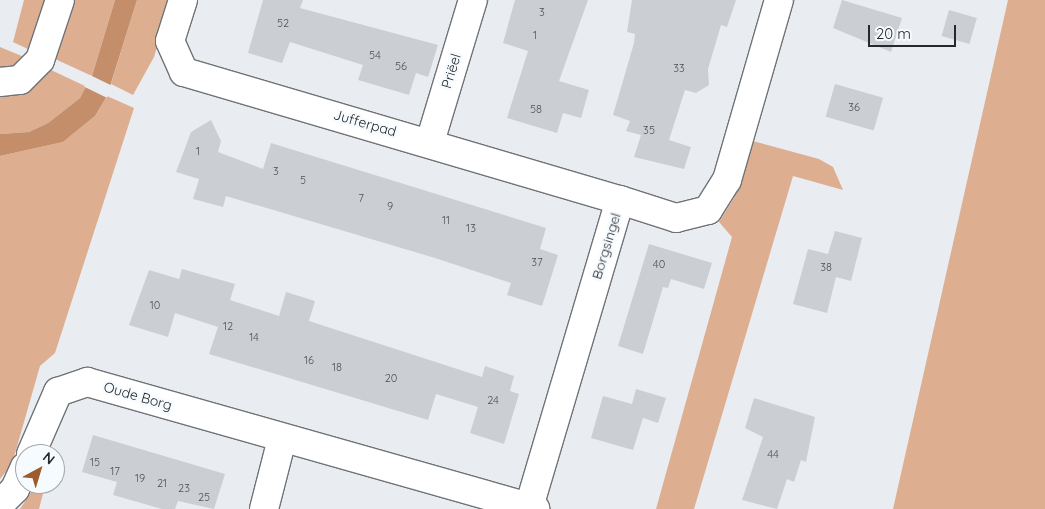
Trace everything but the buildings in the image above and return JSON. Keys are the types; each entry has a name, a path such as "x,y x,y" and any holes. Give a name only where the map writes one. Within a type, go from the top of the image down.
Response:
{"street":[{"path":"0,82 20,80 40,60 60,0"},
{"name":"Jufferpad","path":"183,0 170,41 184,72 430,142 620,200"},
{"name":"Priëel","path":"430,142 473,0"},
{"name":"Borgsingel","path":"532,508 620,200 676,218 708,210 727,180 779,0"},
{"name":"Oude Borg","path":"35,444 58,392 87,382 282,439 532,508"},
{"path":"264,509 282,439"},
{"path":"0,504 15,489"}],"shaded area":[{"path":"24,0 47,0 32,51 13,42"},
{"path":"74,0 115,0 92,76 55,59"},
{"path":"115,0 137,0 107,96 95,116 63,142 0,156 0,134 29,132 48,123 80,98 92,76"},
{"path":"137,0 171,0 154,57 133,95 111,84"},
{"path":"1008,0 1045,0 1045,509 893,509"},
{"path":"0,47 29,59 0,71"},
{"path":"49,69 87,87 80,98 48,123 29,132 0,134 0,95 24,93"},
{"path":"107,96 134,108 55,353 40,366 18,444 15,444 12,464 0,479 0,156 63,142 95,116"},
{"path":"753,141 819,159 833,167 843,190 793,176 694,509 656,509 732,237 719,222 734,198"},
{"path":"30,494 43,494 39,509 20,509"}],"pier":[{"path":"90,75 112,86 107,98 84,87"}]}
